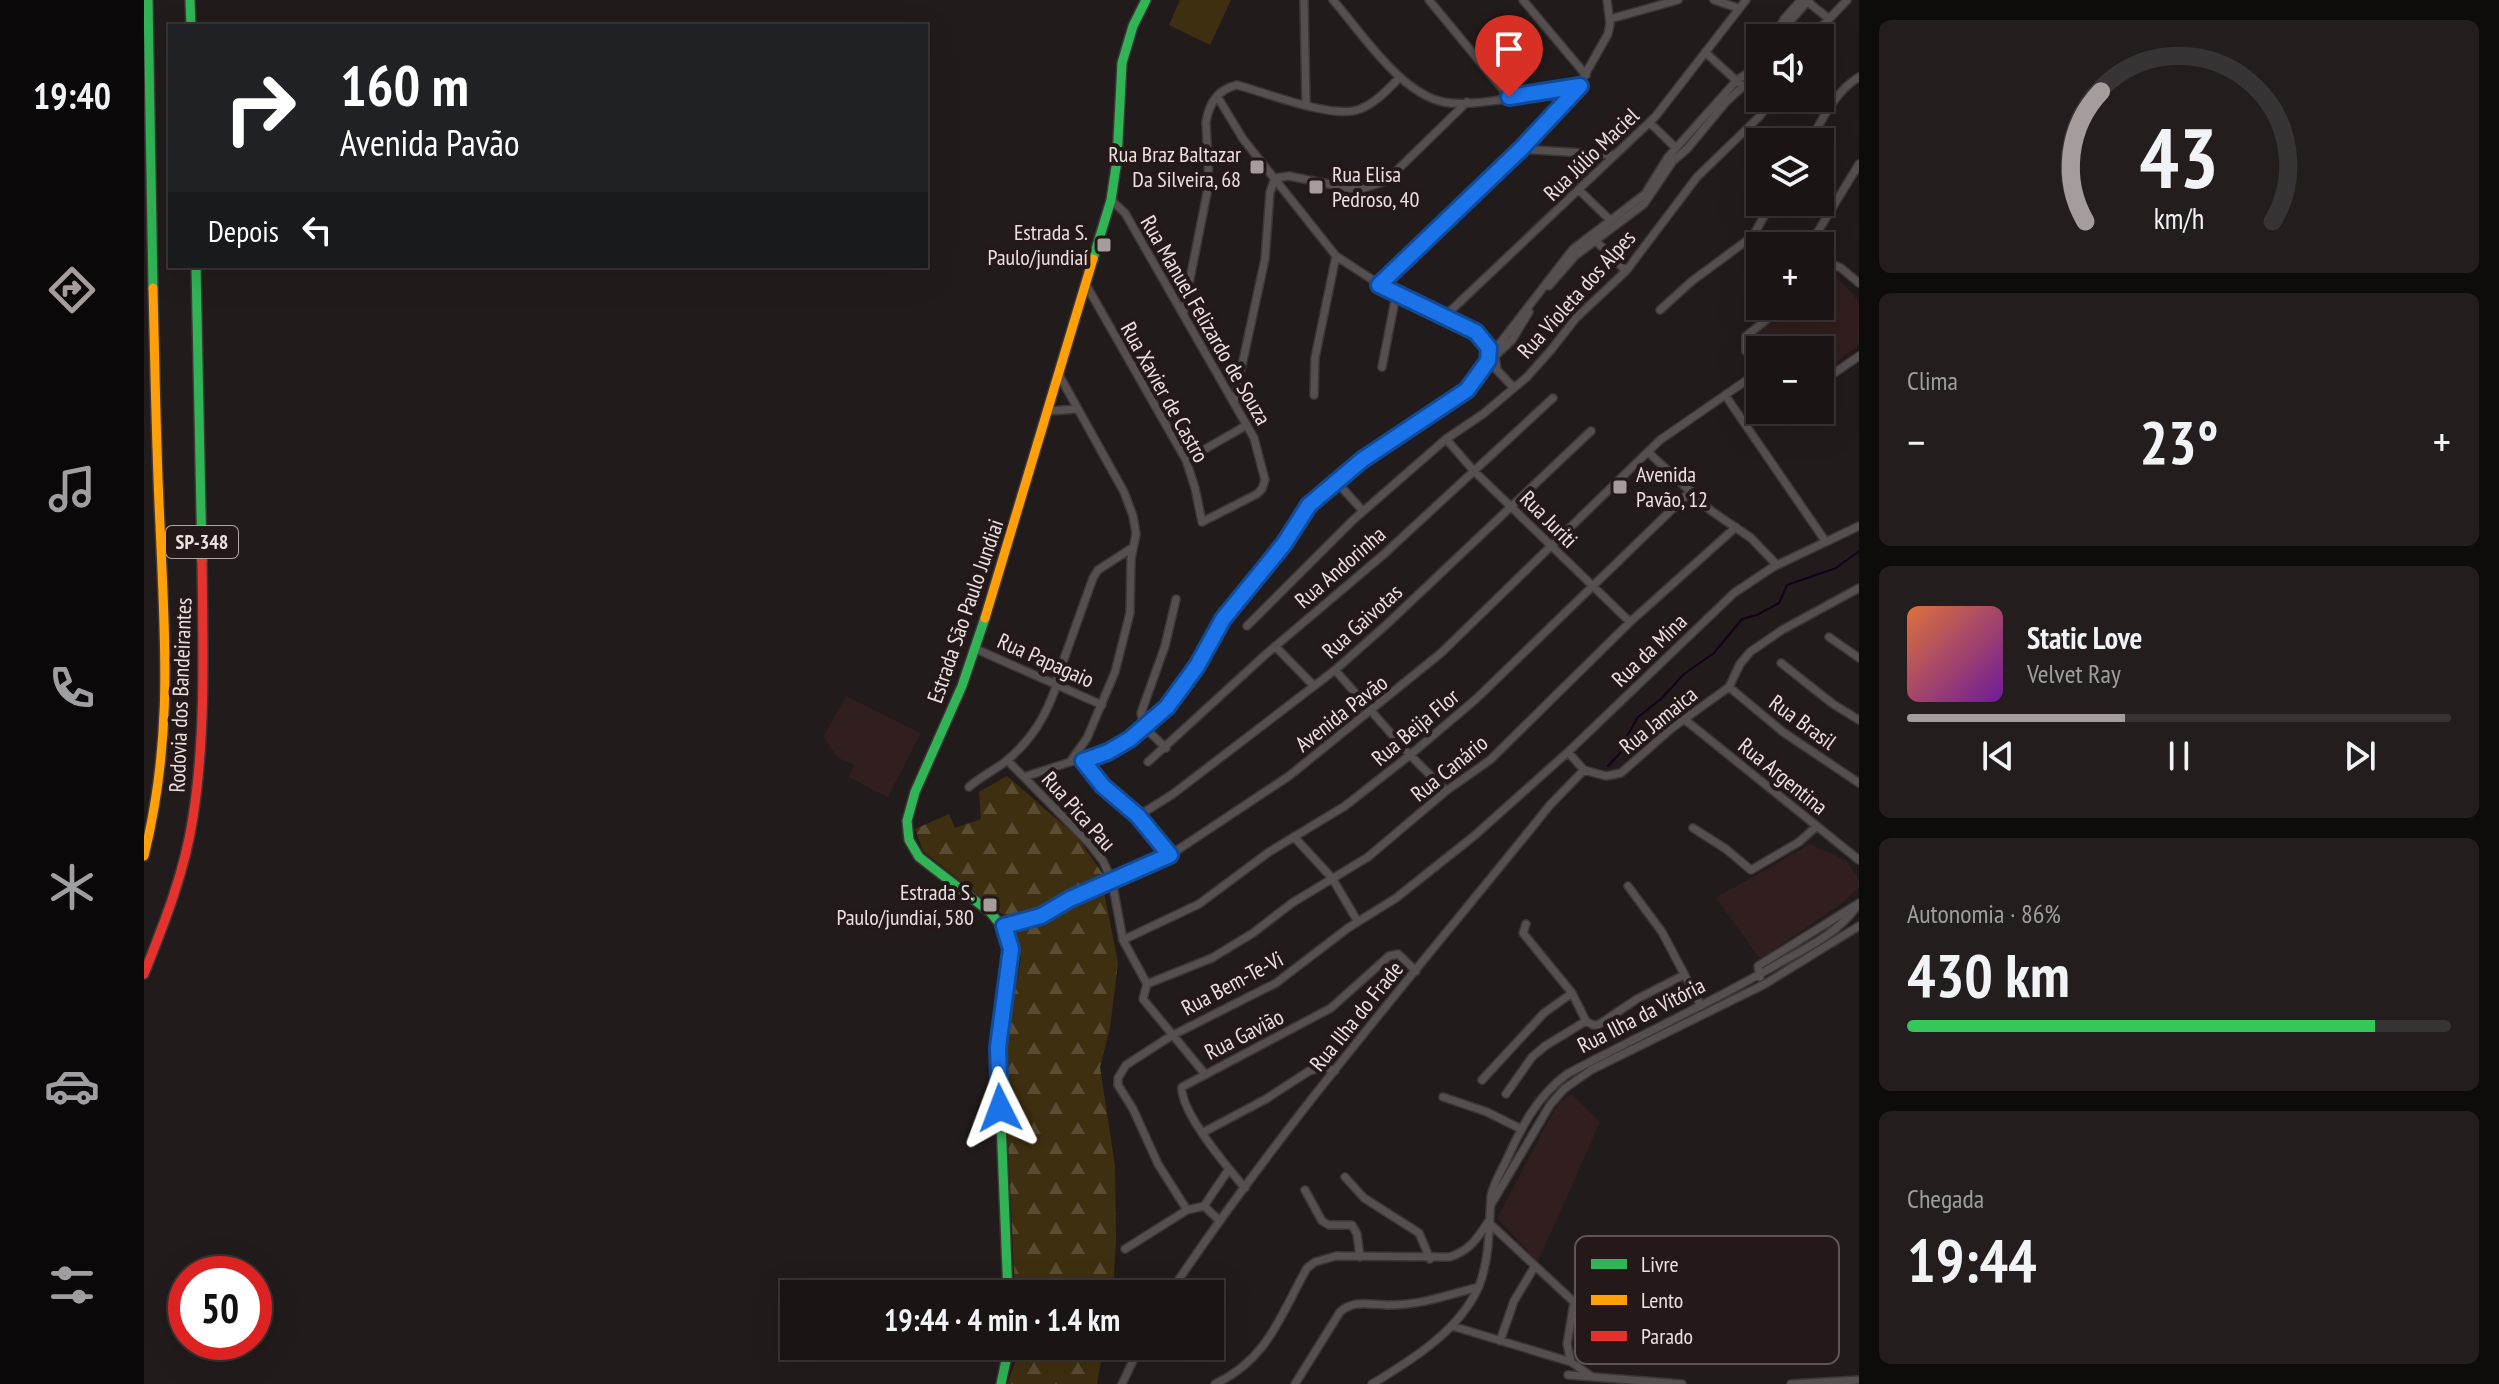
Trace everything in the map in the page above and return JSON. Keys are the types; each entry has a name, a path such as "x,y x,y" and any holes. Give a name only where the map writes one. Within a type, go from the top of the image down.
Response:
{"main road":[{"name":"Rodovia dos Bandeirantes","path":"144,856 160,778 168,676 158,482 148,0"},
{"path":"190,0 191,24"},
{"name":"Estrada São Paulo Jundiai","path":"1004,926 976,898 918,855 907,829 914,793 976,649 1111,200 1117,160 1122,63 1133,26 1146,0"},
{"name":"Rodovia dos Bandeirantes","path":"144,974 170,909 193,818 204,678 196,268"},
{"path":"1004,926 1011,949 998,1047 998,1081 1008,1280"},
{"path":"1001,1384 1006,1360"}],"street":[{"path":"1304,0 1306,104"},
{"path":"1333,0 1400,77 1434,99 1467,102 1580,86"},
{"path":"1429,0 1509,97"},
{"path":"1523,0 1586,75"},
{"path":"1379,285 1521,149 1580,86 1605,42 1610,19 1607,0"},
{"path":"1610,19 1678,0"},
{"path":"1714,0 1738,8"},
{"name":"Rua Júlio Maciel","path":"1443,318 1650,123 1746,0"},
{"path":"1823,24 1847,0"},
{"path":"1782,24 1806,1 1828,18"},
{"path":"1705,52 1740,84"},
{"path":"1182,315 1209,183 1206,122 1217,96 1237,85 1327,111 1352,112 1376,100 1400,77"},
{"path":"1554,275 1596,241 1610,220 1645,194 1687,149 1746,77"},
{"path":"1818,128 1844,89 1859,77"},
{"path":"1024,777 1108,752 1167,707 1182,689 1223,619 1284,544 1309,505 1335,480 1467,390 1573,249 1644,204 1676,148 1746,80"},
{"path":"1217,96 1243,139 1336,256 1396,295 1476,332 1489,348 1488,359 1514,388"},
{"path":"1275,178 1289,176 1358,190 1386,181 1467,102"},
{"name":"Rua Violeta dos Alpes","path":"1247,626 1363,511 1446,439 1514,388 1546,357 1576,318 1626,271 1697,177 1763,112"},
{"path":"1650,123 1676,148"},
{"path":"1521,149 1615,155"},
{"path":"1818,232 1859,164"},
{"path":"1234,402 1265,259 1270,192 1275,178"},
{"path":"1579,190 1610,220"},
{"name":"Rua Manuel Felizardo de Souza","path":"1111,200 1125,213 1247,425 1258,451 1265,485 1257,494 1202,522"},
{"path":"1660,310 1746,240"},
{"path":"1596,241 1626,271"},
{"path":"1314,395 1315,358 1336,256"},
{"path":"1834,265 1859,283"},
{"name":"Rua Xavier de Castro","path":"1085,283 1186,460 1202,522"},
{"path":"1382,367 1396,295"},
{"path":"1746,336 1766,320"},
{"path":"1497,348 1497,370"},
{"path":"1834,373 1859,356"},
{"path":"1058,373 1128,500 1136,534 1131,559 1130,613 1125,637 1102,705 1087,738 1070,762"},
{"name":"Avenida Pavão","path":"1004,926 1041,916 1070,899 1170,855 1279,783 1441,653 1663,438 1746,381"},
{"path":"1725,395 1826,542"},
{"name":"Rua Andorinha","path":"1148,762 1275,646 1383,555 1553,398"},
{"path":"1048,411 1077,409"},
{"path":"1186,460 1247,425"},
{"name":"Rua Gaivotas","path":"1138,816 1173,794 1335,670 1591,431"},
{"name":"Rua Juriti","path":"1446,439 1510,507 1630,622"},
{"path":"1648,452 1710,510 1736,527 1777,565"},
{"path":"1335,480 1363,511"},
{"name":"Rua Beija Flor","path":"1123,940 1199,904 1269,852 1345,806 1410,755 1476,699 1691,491"},
{"name":"Rua da Mina","path":"1483,828 1638,688 1725,600 1777,565 1859,526"},
{"name":"Rua Canário","path":"1147,984 1212,958 1368,857 1446,791 1490,760 1630,622 1736,527"},
{"path":"969,787 1007,760 1040,725 1098,570 1134,546"},
{"path":"1729,687 1740,664 1750,652 1782,630 1859,588"},
{"path":"1166,748 1144,727 1141,713 1165,646 1176,599"},
{"path":"1829,637 1859,658"},
{"path":"1275,646 1314,686"},
{"name":"Rua Papagaio","path":"976,649 1102,705"},
{"path":"1781,663 1833,704 1859,720"},
{"path":"1335,670 1446,791"},
{"name":"Rua Jamaica","path":"1584,770 1611,777 1621,773 1684,719 1729,687"},
{"name":"Rua Brasil","path":"1729,687 1783,732 1859,783"},
{"name":"Rua Argentina","path":"1684,719 1859,860"},
{"path":"1568,752 1584,770"},
{"name":"Rua Pica Pau","path":"1007,760 1103,861 1112,881 1123,940 1147,984 1143,999 1171,1036"},
{"path":"1083,761 1103,786 1138,816 1170,855"},
{"name":"Rua Ilha do Frade","path":"1179,1280 1335,1071 1550,805 1584,770"},
{"path":"1693,828 1751,870 1799,842 1817,826"},
{"name":"Rua Bem-Te-Vi","path":"1187,1210 1158,1164 1117,1081 1126,1065 1171,1036 1276,983 1396,898 1483,828"},
{"path":"1295,838 1332,878 1358,922"},
{"path":"1628,886 1662,932 1701,1006"},
{"name":"Rua Ilha da Vitória","path":"1372,1384 1396,1370 1462,1316 1478,1287 1488,1249 1493,1188 1521,1129 1549,1087 1567,1074 1701,1006 1833,932 1845,923 1859,904"},
{"path":"1526,924 1523,933 1572,993 1586,1021 1593,1025 1598,1025 1637,999 1684,975"},
{"name":"Rua Ilha da Vitória","path":"1491,1205 1550,1105 1564,1089 1591,1070 1765,984 1859,926"},
{"name":"Rua Gavião","path":"1245,1188 1202,1133 1181,1091 1185,1084 1331,1008 1389,956 1398,954 1416,971"},
{"path":"1759,975 1765,984"},
{"path":"1482,1080 1544,1013 1572,993"},
{"path":"1506,1094 1532,1057 1586,1021"},
{"path":"1171,1036 1205,1074"},
{"path":"1202,1133 1266,1099 1309,1071 1325,1067 1335,1071"},
{"path":"1443,1097 1487,1112 1521,1129"},
{"path":"1513,1146 1522,1151"},
{"path":"1125,1249 1187,1210 1204,1206 1229,1169"},
{"path":"1345,1177 1375,1206 1419,1233 1430,1259"},
{"path":"1305,1190 1322,1221 1329,1225 1352,1225 1357,1234 1360,1257"},
{"path":"1204,1206 1220,1221"},
{"path":"1215,1384 1239,1372 1264,1347 1307,1268 1324,1258 1450,1257 1474,1244 1488,1222 1574,1302 1567,1344 1571,1362"},
{"path":"1500,1341 1514,1301 1535,1266"},
{"path":"1295,1384 1340,1312 1352,1303 1418,1303 1478,1287"},
{"path":"1452,1326 1571,1362 1594,1378"},
{"path":"1122,1384 1133,1360"},
{"path":"1568,1375 1682,1384"},
{"path":"1791,1384 1859,1380"}],"shaded area":[{"path":"1834,276 1859,301 1859,345 1834,365 1834,336 1753,336 1757,330 1775,322 1834,320"},
{"path":"846,696 921,733 888,797 849,777 854,765 838,758 823,737"},
{"path":"1810,844 1846,860 1859,879 1859,887 1843,903 1760,959 1716,898"},
{"path":"1572,1094 1600,1122 1538,1262 1497,1218 1558,1103"}],"green space":[{"path":"1180,0 1231,0 1210,45 1169,25"},
{"path":"1007,776 1077,837 1105,877 1036,912 1006,917 923,851 915,829 949,814 955,828 981,819 979,792"},
{"path":"1104,892 1118,963 1110,1028 1100,1067 1115,1166 1114,1280 1014,1280 1004,1053 1021,958 1013,931 1057,915"},
{"path":"1016,1360 1101,1360 1097,1384 1007,1384"}],"waterway":[{"path":"1678,151 1689,142"},
{"path":"1608,766 1621,752 1638,717 1661,699 1684,674 1714,653 1742,619 1779,603 1787,585 1836,568 1859,551"}],"traffic: fast":[{"path":"148,0 153,288"},
{"path":"190,0 191,24"},
{"path":"1093,259 1111,200 1117,160 1122,63 1133,26 1146,0"},
{"path":"196,268 202,561"},
{"path":"985,618 962,686 915,792 907,821 909,840 919,857 990,912 1004,929 1011,949 998,1047 1007,1280"},
{"path":"1001,1384 1006,1360"}],"traffic: slow":[{"path":"985,618 1093,259"},
{"path":"144,856 159,772 165,691 153,288"}],"traffic: jam":[{"path":"144,974 179,877 193,817 202,722 202,561"}],"place":[{"name":"Rua Braz Baltazar Da Silveira, 68","path":"1257,167"},
{"name":"Rua Elisa Pedroso, 40","path":"1316,187"},
{"name":"Estrada S. Paulo/jundiaí","path":"1104,245"},
{"name":"Avenida Pavão, 12","path":"1620,487"},
{"name":"Estrada S. Paulo/jundiaí, 580","path":"990,905"}],"route":[{"path":"1000,1108 998,1047 1011,949 1004,926 1041,916 1070,899 1170,855 1138,816 1103,786 1083,761 1108,752 1130,739 1167,707 1197,666 1223,619 1272,560 1309,505 1362,460 1467,390 1488,361 1489,348 1476,332 1379,285 1521,149 1580,86 1509,97"}]}
